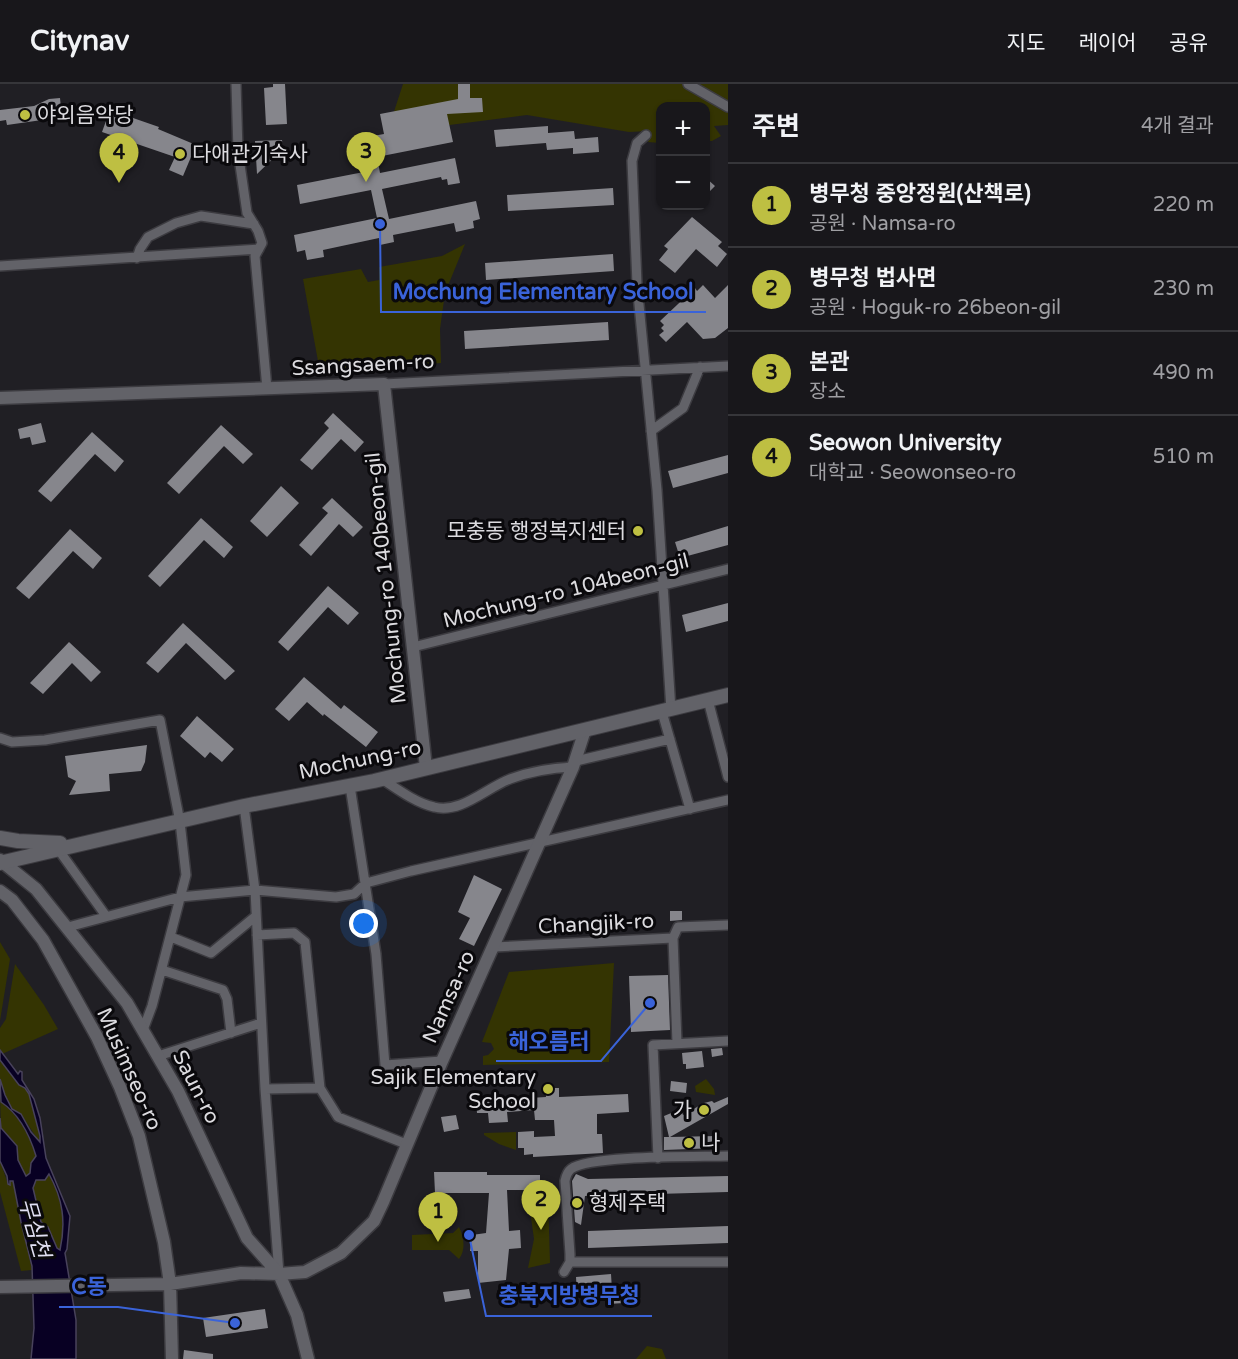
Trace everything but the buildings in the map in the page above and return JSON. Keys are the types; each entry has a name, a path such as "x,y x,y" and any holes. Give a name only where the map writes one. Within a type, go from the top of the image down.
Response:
{"main road":[{"name":"Mochung-ro","path":"1,862 244,806 381,779 728,695"},
{"path":"0,838 42,843 83,843"}],"street":[{"path":"236,84 238,151 247,213 262,243 255,256 267,389"},
{"path":"688,84 728,107"},
{"path":"646,135 637,143 632,161 637,284 664,586 667,711 670,739 690,809"},
{"path":"137,258 148,237 184,220 201,216 254,224"},
{"path":"0,266 259,249"},
{"name":"Ssangsaem-ro","path":"0,398 384,384 728,366"},
{"path":"651,430 683,408 699,367"},
{"name":"Mochung-ro 140beon-gil","path":"384,384 426,768"},
{"name":"Mochung-ro 104beon-gil","path":"413,647 728,569"},
{"path":"708,700 728,777"},
{"path":"0,738 12,742 45,740 160,720 180,822 186,875 171,938 143,1030"},
{"name":"Namsa-ro","path":"0,1287 170,1284 242,1272 279,1274 305,1272 342,1253 374,1221 442,1061 574,764 585,730"},
{"path":"381,779 432,807 443,809 464,804 501,783 528,773 574,764 670,739"},
{"path":"350,786 376,954 385,1065 442,1061"},
{"path":"68,927 180,897 255,890 336,897 354,894 366,883 411,871 728,800"},
{"path":"244,806 255,890 265,1089 279,1274"},
{"path":"58,849 106,916"},
{"name":"Saun-ro","path":"1,862 36,889 127,1003 178,1091 248,1238 279,1274 297,1316 308,1359"},
{"name":"Musimseo-ro","path":"0,891 12,900 43,940 98,1038 140,1136 164,1242 170,1284 172,1359"},
{"path":"171,938 211,953 256,916"},
{"name":"Changjik-ro","path":"494,947 673,938 678,927 728,925"},
{"path":"257,935 294,933 305,942 320,1088 338,1117 406,1144"},
{"path":"673,938 677,1043"},
{"path":"162,970 223,990 227,999 231,1033"},
{"path":"158,1056 261,1023"},
{"path":"658,1158 653,1045 728,1041"},
{"path":"265,1089 320,1088"},
{"path":"564,1272 570,1262 565,1180 566,1173 571,1168 595,1161 728,1156"},
{"path":"570,1262 728,1262"}],"shaded area":[{"path":"403,84 728,84 728,125 714,126 721,136 712,141 710,141 710,102 656,102 656,143 648,142 651,133 649,131 629,132 527,115 387,133"},
{"path":"465,244 445,293 440,329 441,363 320,372 303,279 361,269 368,282 379,280 379,267 442,256"},
{"path":"0,942 10,959 0,1021"},
{"path":"614,963 609,1062 483,1065 483,1056 488,1055 494,1049 491,1043 482,1042 509,972"},
{"path":"15,964 58,1029 2,1054 0,1028 6,1019"},
{"path":"0,1060 29,1094 37,1121 40,1143 21,1114 12,1109 5,1095 0,1079"},
{"path":"706,1079 714,1089 715,1095 696,1092 695,1086"},
{"path":"0,1097 1,1102 23,1126 36,1156 31,1163 30,1174 26,1176 18,1160 17,1146 1,1128"},
{"path":"516,1132 516,1150 484,1135 484,1133"},
{"path":"0,1161 8,1184 13,1180 32,1270 21,1271 0,1192"},
{"path":"49,1174 62,1211 63,1230 60,1250 48,1227 41,1222 33,1188 36,1180"},
{"path":"548,1195 550,1263 528,1268 534,1239 528,1196"},
{"path":"459,1227 464,1243 459,1259 449,1250 412,1250 412,1235 453,1233"},
{"path":"647,1346 662,1349 666,1359 636,1359"}],"water":[{"name":"무심천","path":"0,1050 18,1074 22,1072 22,1080 34,1099 40,1118 46,1158 70,1216 65,1253 76,1320 76,1359 31,1359 34,1328 32,1266 13,1181 10,1181 10,1185 8,1184 0,1161 0,1118 1,1128 17,1146 18,1160 26,1176 30,1173 31,1163 36,1156 23,1126 1,1102 0,1079 12,1109 21,1114 31,1132 40,1142 40,1136 29,1094 0,1060","holes":["49,1174 62,1211 63,1230 60,1250 48,1227 41,1222 33,1188 36,1180 45,1180"]}],"place":[{"name":"야외음악당","path":"25,115"},
{"name":"다애관기숙사","path":"180,154"},
{"name":"본관","path":"366,182"},
{"name":"Seowon University","path":"119,183"},
{"name":"Mochung Elementary School","path":"380,224"},
{"name":"모충동 행정복지센터","path":"638,531"},
{"name":"해오름터","path":"650,1003"},
{"name":"Sajik Elementary School","path":"548,1089"},
{"name":"가","path":"704,1110"},
{"name":"나","path":"689,1143"},
{"name":"형제주택","path":"577,1203"},
{"name":"병무청 법사면","path":"541,1230"},
{"name":"충북지방병무청","path":"469,1235"},
{"name":"병무청 중앙정원(산책로)","path":"438,1242"},
{"name":"C동","path":"235,1323"}]}
